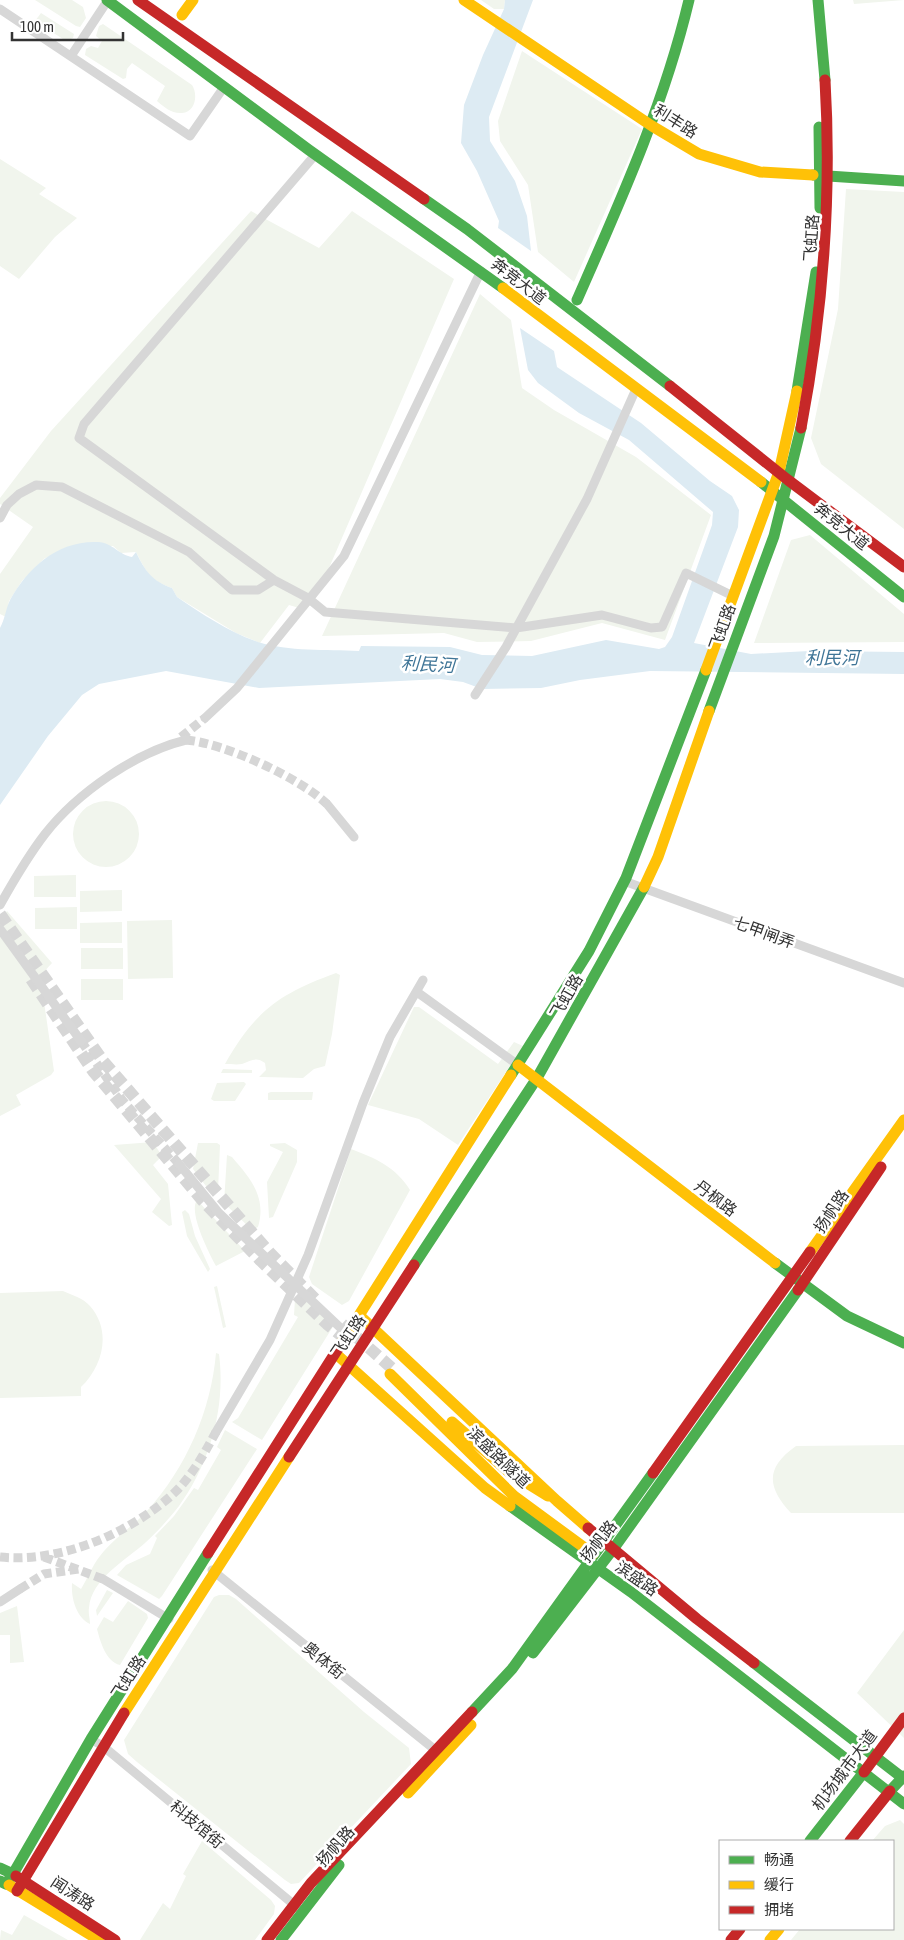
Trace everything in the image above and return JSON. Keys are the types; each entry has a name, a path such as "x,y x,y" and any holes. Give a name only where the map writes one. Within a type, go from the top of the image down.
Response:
{"main road":[{"name":"奔竞大道","path":"107,0 315,155 480,271 784,500 904,597"},
{"name":"奔竞大道","path":"138,0 467,229 788,480 904,566"},
{"path":"182,15 193,0"},
{"name":"利丰路","path":"464,0 652,126 699,154 760,172 904,181"},
{"path":"577,300 652,126 682,35 689,0"},
{"name":"飞虹路","path":"3,1882 13,1874 91,1739 590,951 624,881 697,694 779,472 810,324 825,177 809,0"},
{"name":"飞虹路","path":"17,1891 104,1747 215,1572 537,1078 644,889 658,857 784,500 804,416 822,302 827,98 818,0"},
{"name":"丹枫路","path":"518,1065 714,1217 847,1316 904,1343"},
{"path":"593,1562 603,1540 798,1278 904,1120"},
{"name":"扬帆路","path":"281,1940 298,1908 439,1754 512,1669 593,1562 614,1548 798,1278 904,1132"},
{"name":"滨盛路","path":"360,1316 557,1501 697,1619 904,1778"},
{"name":"滨盛路","path":"335,1353 485,1488 569,1550 593,1562 904,1804"},
{"name":"滨盛路隧道","path":"557,1501 528,1487 502,1467 392,1372 514,1496 593,1562"},
{"name":"机场城市大道","path":"811,1840 904,1718"},
{"path":"851,1840 890,1792 904,1778"},
{"name":"闻涛路","path":"0,1868 24,1880 115,1940"},
{"name":"闻涛路","path":"3,1882 99,1940"},
{"path":"267,1940 298,1908"},
{"path":"731,1940 739,1930"},
{"path":"770,1940 778,1930"}],"street":[{"path":"71,56 107,0"},
{"path":"0,10 190,136 224,87"},
{"path":"315,155 84,424 79,438 274,580 308,598 325,612 516,628 602,615 651,628 662,628 686,573 733,596"},
{"path":"205,718 237,688 308,598 344,556 480,271"},
{"path":"475,695 506,647 586,499 636,389"},
{"path":"0,518 7,505 19,494 36,485 62,487 189,552 232,590 258,590 274,580"},
{"path":"0,905 29,856 46,832 66,812 125,766 181,740"},
{"path":"327,804 354,837"},
{"name":"七甲闸弄","path":"624,881 904,983"},
{"path":"0,929 81,1041"},
{"path":"216,1432 270,1340 308,1255 390,1037 423,980"},
{"path":"417,992 518,1065"},
{"path":"179,1164 219,1213 347,1334"},
{"name":"奥体街","path":"204,1563 439,1754"},
{"path":"103,1579 168,1619"},
{"path":"0,1602 20,1589"},
{"name":"科技馆街","path":"91,1739 104,1747 298,1908"}],"shaded area":[{"path":"35,0 72,0 83,7 86,18 80,27 76,26"},
{"path":"481,0 505,0 504,9 494,9"},
{"path":"853,0 904,0 854,4"},
{"path":"41,13 74,34 73,38 66,41 35,21"},
{"path":"103,24 192,85 195,93 193,106 187,112 178,113 172,111 157,101 165,86 132,63 127,69 126,78 123,79 85,55 86,49 91,46 98,48 102,41 96,36 99,26"},
{"path":"522,51 642,129 574,282 538,252 528,185 500,141 498,121"},
{"path":"0,159 46,188 39,194 77,218 55,237 19,279 0,266"},
{"path":"846,189 904,192 904,529 821,464 811,438 838,309"},
{"path":"251,211 319,248 352,211 454,279 316,598 306,610 289,605 260,643 236,633 177,597 172,588 153,579 136,552 121,553 113,546 45,558 22,581 9,601 6,617 0,614 0,574 33,527 0,504 0,498 51,431"},
{"path":"480,294 511,320 522,388 554,410 636,457 711,515 665,640 602,623 531,641 477,642 444,633 322,636"},
{"path":"810,535 904,614 904,642 754,643 791,540"},
{"path":"106,801 119,804 129,811 136,821 139,834 136,847 129,857 119,864 106,867 93,864 83,857 76,847 73,834 76,821 83,811 93,804"},
{"path":"76,875 76,897 34,897 34,876"},
{"path":"122,890 122,911 80,912 80,891"},
{"path":"77,907 77,929 35,929 35,908"},
{"path":"7,911 52,963 42,974 41,981 54,1071 51,1075 16,1095 21,1105 0,1116 0,921"},
{"path":"172,920 173,978 128,979 127,921"},
{"path":"122,922 122,943 80,943 80,923"},
{"path":"81,948 123,948 123,969 81,969"},
{"path":"336,973 340,975 332,1034 325,1066 314,1069 303,1078 259,1077 266,1070 265,1063 259,1060 240,1064 225,1064 247,1030 271,1006 299,988"},
{"path":"81,979 123,979 123,1000 81,1000"},
{"path":"414,1007 419,1007 498,1064 514,1042 523,1046 458,1145 419,1119 368,1105"},
{"path":"223,1069 252,1070 252,1073 221,1073"},
{"path":"244,1082 246,1084 235,1101 214,1101 211,1099 217,1083"},
{"path":"313,1092 312,1100 268,1100 268,1093"},
{"path":"153,1142 162,1156 153,1165 168,1184 172,1225 169,1226 152,1212 161,1199 114,1145"},
{"path":"198,1143 217,1143 220,1145 218,1191 212,1194 193,1169"},
{"path":"285,1143 297,1150 297,1162 273,1217 269,1218 267,1182 283,1152 270,1146 270,1144"},
{"path":"351,1149 377,1160 392,1169 410,1190 349,1301 342,1305 312,1284 309,1277"},
{"path":"227,1155 232,1157 251,1180 258,1197 260,1216 258,1227 252,1230 224,1203"},
{"path":"197,1200 245,1251 216,1266 197,1223 195,1206"},
{"path":"185,1210 189,1214 195,1236 210,1269 208,1272 187,1236 182,1212"},
{"path":"217,1286 226,1327 223,1328 214,1287"},
{"path":"63,1291 77,1297 90,1306 97,1316 103,1337 99,1359 89,1379 81,1387 81,1396 0,1398 0,1293"},
{"path":"303,1296 334,1325 262,1440 232,1422 238,1418 298,1317 294,1315 295,1299"},
{"path":"216,1353 219,1354 221,1374 218,1414 207,1453 199,1472 179,1506 167,1521 145,1543 111,1571 96,1588 89,1608 90,1624 81,1617 75,1606 72,1595 72,1583 81,1589 100,1556 147,1511 174,1476 185,1457 202,1417 209,1396"},
{"path":"225,1430 257,1449 159,1599 117,1575 126,1565 150,1554 157,1538 155,1536 174,1516 194,1488 198,1490 221,1450 217,1447"},
{"path":"904,1445 904,1513 791,1513 777,1495 773,1478 774,1470 786,1454 796,1446"},
{"path":"107,1590 113,1593 97,1616 96,1610"},
{"path":"229,1595 236,1599 364,1712 409,1748 411,1764 299,1883 291,1884 285,1880 137,1762 128,1754 124,1740 214,1597"},
{"path":"128,1601 147,1614 148,1618 120,1665 111,1660 107,1655 97,1629 104,1617 113,1622"},
{"path":"17,1606 24,1662 10,1663 10,1635 0,1635 0,1613"},
{"path":"904,1630 904,1738 857,1693"},
{"path":"900,1820 904,1824 904,1940 791,1940 799,1930 894,1930 894,1840 873,1840 885,1826"},
{"path":"202,1841 271,1900 275,1906 274,1914 255,1940 140,1940 163,1903 170,1909 186,1876 183,1874"},
{"path":"24,1915 68,1940 0,1940 1,1930 12,1935"}],"water":[{"path":"505,0 533,0 489,117 490,141 515,181 527,216 531,251 498,228 499,221 477,171 461,143 464,105 483,55 504,9"},
{"name":"利民河","path":"520,328 554,351 557,367 641,423 710,481 732,496 739,510 738,527 694,643 751,654 809,651 904,652 904,674 650,671 580,680 541,688 482,689 463,682 440,679 259,688 166,671 99,684 82,695 48,736 0,805 0,628 10,600 26,577 46,558 70,546 98,542 108,544 127,556 132,557 136,552 154,579 172,588 177,597 226,628 247,638 270,645 308,650 359,651 361,646 450,647 482,655 532,656 606,640 659,649 665,647 672,637 712,525 713,512 629,440 579,413 538,383 528,370"}],"tunnel":[{"path":"181,737 205,718"},
{"path":"186,740 220,748 261,763 299,783 327,804"},
{"path":"0,914 103,1061 269,1252 318,1302"},
{"path":"31,979 93,1071 203,1201 261,1261 327,1324 352,1344"},
{"path":"81,1041 123,1101 179,1164"},
{"path":"342,1324 395,1371"},
{"path":"0,1557 23,1558 69,1550 92,1543 135,1522 179,1488 197,1465 216,1432"},
{"path":"44,1557 103,1579"},
{"path":"20,1589 44,1574 79,1569"}],"traffic: fast":[{"path":"107,0 309,150 503,288"},
{"path":"577,300 640,153 667,77 689,0"},
{"path":"818,0 825,80"},
{"path":"819,127 820,208"},
{"path":"813,175 904,181"},
{"path":"424,199 467,229 670,386"},
{"path":"797,391 816,272"},
{"path":"709,711 774,536 801,428"},
{"path":"761,482 904,597"},
{"path":"511,1075 589,951 626,878 706,670"},
{"path":"414,1265 537,1078 644,887"},
{"path":"775,1263 847,1316 904,1343"},
{"path":"533,1653 614,1548 798,1290"},
{"path":"472,1712 512,1669 653,1473"},
{"path":"510,1506 631,1592 904,1804"},
{"path":"0,1881 6,1884 13,1874 91,1739 208,1553"},
{"path":"754,1663 904,1779"},
{"path":"811,1840 864,1772"},
{"path":"890,1791 904,1776"},
{"path":"281,1940 339,1865"},
{"path":"0,1868 13,1874"}],"traffic: slow":[{"path":"182,15 193,0"},
{"path":"464,0 652,126 699,154 760,172 813,175"},
{"path":"503,288 761,482"},
{"path":"706,670 779,472 797,391"},
{"path":"644,887 658,857 709,711"},
{"path":"518,1065 775,1263"},
{"path":"339,1347 511,1075"},
{"path":"810,1252 904,1120"},
{"path":"360,1316 588,1528"},
{"path":"335,1353 485,1488 510,1506"},
{"path":"390,1374 514,1496 593,1554"},
{"path":"452,1422 509,1472 548,1496"},
{"path":"124,1713 289,1457"},
{"path":"408,1793 471,1725"},
{"path":"9,1885 99,1940"},
{"path":"770,1940 778,1930"}],"traffic: jam":[{"path":"138,0 424,199"},
{"path":"801,428 815,341 824,255 827,168 825,80"},
{"path":"670,386 788,480 904,567"},
{"path":"798,1290 881,1167"},
{"path":"653,1473 810,1252"},
{"path":"289,1457 414,1265"},
{"path":"208,1553 339,1347"},
{"path":"588,1528 697,1619 754,1663"},
{"path":"267,1940 311,1883 472,1712"},
{"path":"17,1891 124,1713"},
{"path":"864,1772 904,1718"},
{"path":"851,1840 890,1791"},
{"path":"16,1876 115,1940"},
{"path":"731,1940 739,1930"}]}
